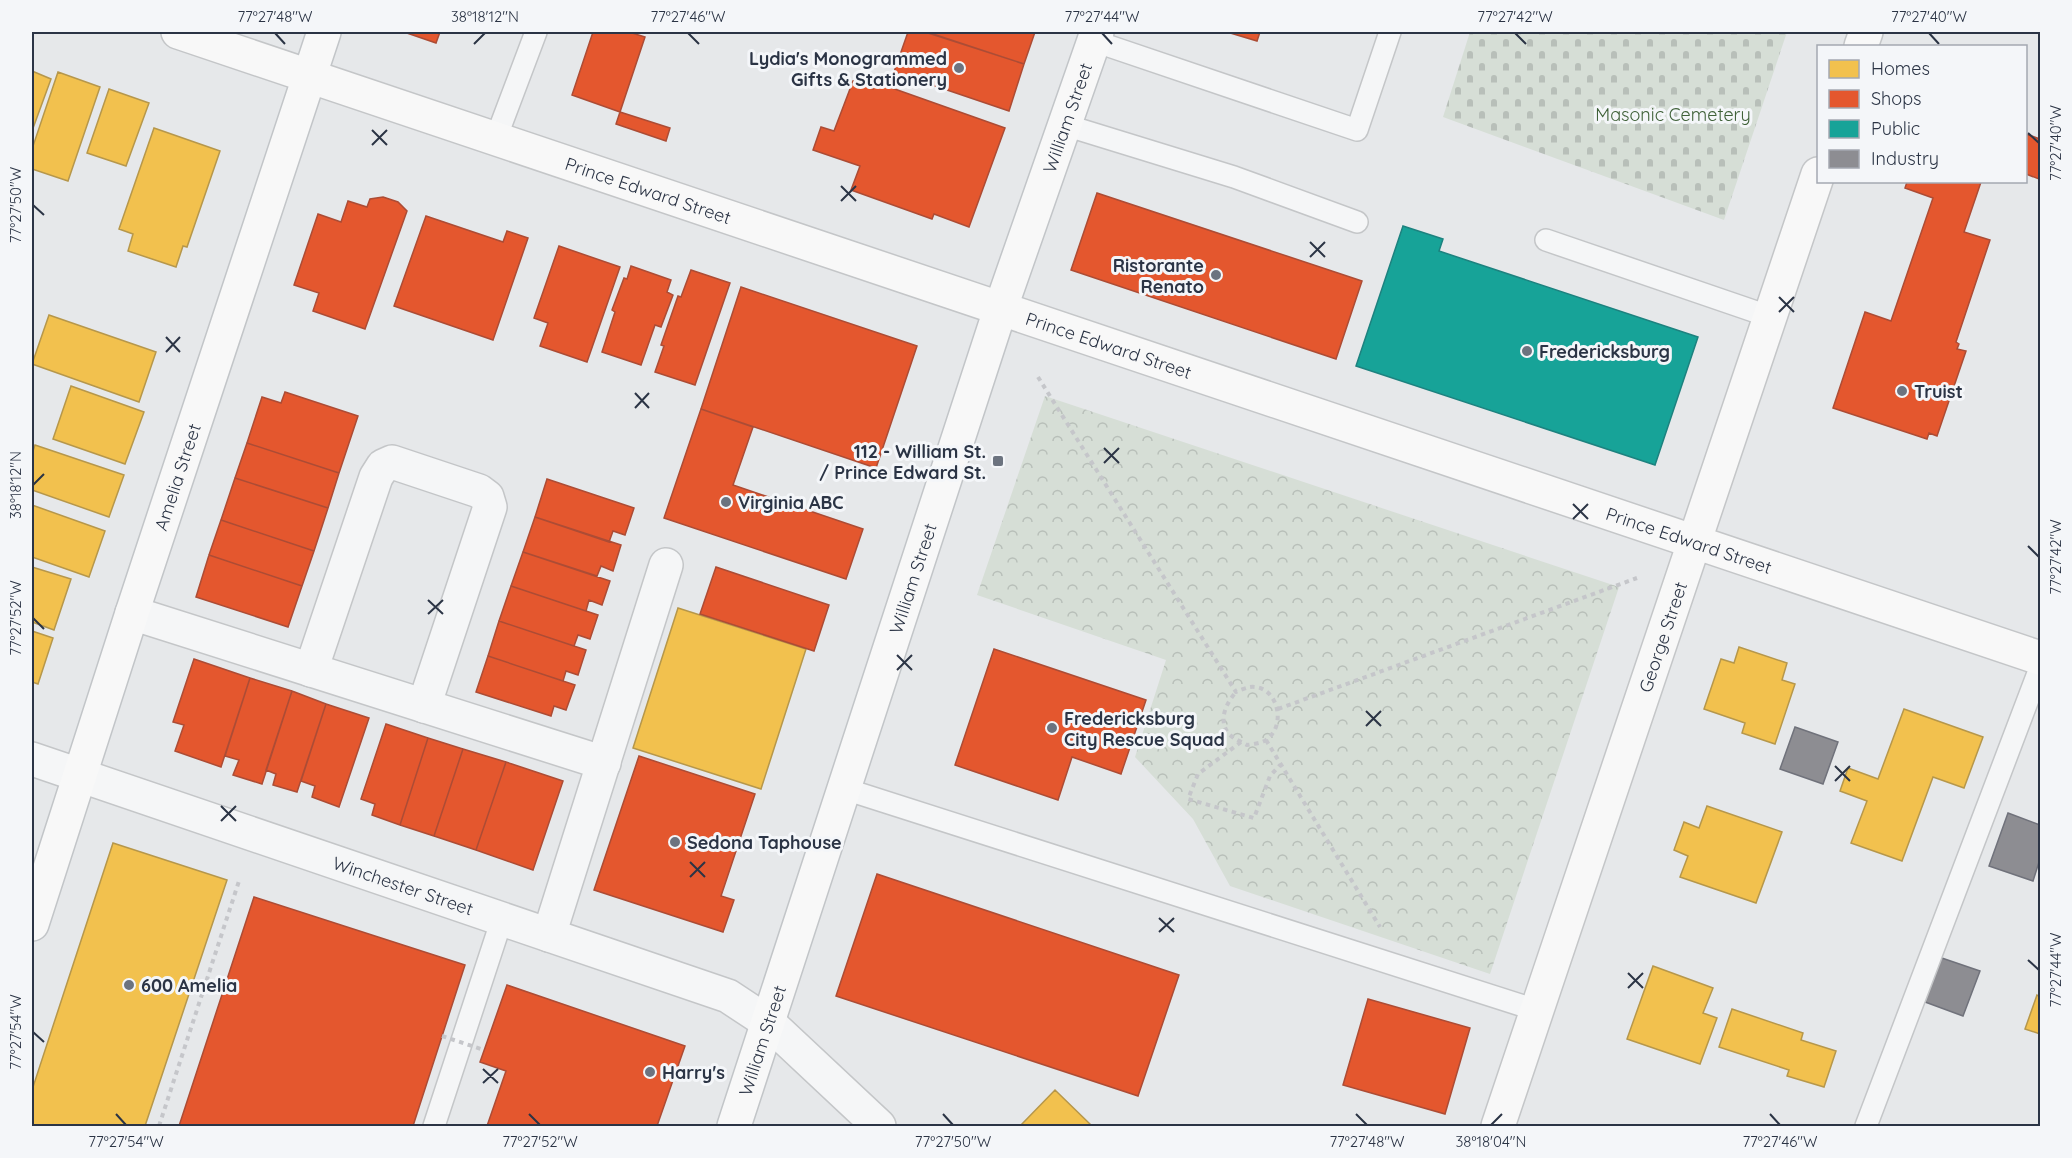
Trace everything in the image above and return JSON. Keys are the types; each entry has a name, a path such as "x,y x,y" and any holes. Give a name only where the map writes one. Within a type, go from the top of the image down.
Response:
{"street":[{"name":"Prince Edward Street","path":"178,32 2040,658"},
{"name":"Amelia Street","path":"32,924 324,32"},
{"name":"William Street","path":"734,1126 1001,307 1095,36"},
{"name":"George Street","path":"1509,1117 1536,1010 1696,542 1708,500 1817,177"},
{"path":"311,670 376,477 383,466 392,462 479,491 487,497 490,507 424,705"},
{"path":"549,935 666,565"},
{"path":"132,613 604,763"},
{"name":"Winchester Street","path":"32,759 728,996 769,1023 879,1126"}],"lane":[{"path":"496,138 537,32"},
{"path":"1095,36 1357,130 1390,32"},
{"path":"1065,125 1234,177 1357,222"},
{"path":"1546,240 1771,317"},
{"path":"1866,1126 2040,668"},
{"path":"845,789 1536,1010"},
{"path":"434,1126 502,919"}],"path":[{"path":"1038,377 1236,692"},
{"path":"1278,709 1637,578"},
{"path":"1252,687 1269,693 1278,709 1277,725 1266,740 1247,745 1230,735 1223,719 1227,702 1236,692 1252,687"},
{"path":"1266,740 1405,968"},
{"path":"1241,742 1198,774 1188,799 1254,818 1270,776 1281,765"},
{"path":"159,1126 240,878"},
{"path":"442,1036 484,1050"}],"green space":[{"name":"Masonic Cemetery","path":"1470,32 1787,32 1724,220 1443,117"},
{"path":"1045,396 1619,587 1490,974 1230,886 1193,819 1135,757 1166,660 977,595"}],"building: Homes":[{"path":"32,71 51,79 32,131"},
{"path":"58,72 100,87 68,181 32,169 32,149"},
{"path":"109,89 149,103 126,166 87,153"},
{"path":"154,128 220,151 187,247 183,246 176,267 128,251 133,234 119,229"},
{"path":"49,315 156,352 139,402 32,364"},
{"path":"71,386 144,412 125,464 53,439"},
{"path":"35,445 124,475 109,517 32,490 32,454"},
{"path":"32,505 105,531 89,577 32,557"},
{"path":"32,567 71,579 54,630 32,622"},
{"path":"678,608 806,649 761,789 633,748"},
{"path":"32,631 53,638 38,684 32,682"},
{"path":"1739,647 1787,663 1782,680 1795,684 1775,744 1742,733 1745,723 1704,709 1721,659 1734,663"},
{"path":"1904,709 1983,737 1964,788 1933,777 1902,861 1851,843 1867,801 1840,791 1848,768 1878,779"},
{"path":"1707,806 1782,832 1756,903 1680,877 1688,856 1674,850 1684,822 1699,828"},
{"name":"600 Amelia","path":"113,843 227,880 145,1126 32,1126 32,1090"},
{"path":"1653,966 1713,988 1703,1013 1717,1018 1700,1064 1627,1039"},
{"path":"2037,995 2040,997 2040,1034 2025,1029"},
{"path":"1732,1009 1803,1033 1801,1040 1836,1051 1824,1087 1787,1076 1789,1070 1719,1047"},
{"path":"1055,1090 1092,1126 1022,1126"}],"building: Shops":[{"path":"404,32 440,32 436,43"},
{"path":"593,32 629,32 645,37 620,112 572,95"},
{"name":"Lydia's Monogrammed Gifts & Stationery","path":"908,32 925,32 1024,64 1009,111 894,72"},
{"path":"927,32 1035,32 1024,64"},
{"path":"1227,32 1260,32 1257,41"},
{"path":"853,81 873,89 875,82 1005,128 969,227 934,214 932,219 851,190 860,166 813,150 821,127 834,131"},
{"path":"620,112 670,128 666,141 616,124"},
{"path":"2027,134 2040,139 2039,179 2027,174"},
{"path":"1907,183 1981,183 1964,232 1990,240 1956,342 1959,344 1957,349 1966,351 1937,436 1929,433 1927,439 1833,408 1865,312 1891,321 1933,198 1905,188"},
{"name":"Ristorante Renato","path":"1097,193 1362,281 1336,359 1071,270"},
{"path":"383,197 398,202 407,211 365,329 313,311 319,293 294,285 318,214 341,222 348,201 367,207 370,199"},
{"path":"426,216 503,242 507,231 528,238 493,340 394,306"},
{"path":"559,246 620,267 587,362 540,346 548,323 534,318"},
{"path":"631,266 671,280 667,292 673,295 661,327 655,325 641,365 602,352 615,312 612,310"},
{"path":"691,270 730,283 695,385 655,372 664,346 661,345 678,296 681,297"},
{"path":"741,287 917,346 876,468 701,409"},
{"path":"285,392 358,416 339,473 247,443 262,397 281,403"},
{"name":"Virginia ABC","path":"701,409 753,427 733,485 863,529 846,579 664,518"},
{"path":"247,443 339,473 328,508 235,478"},
{"path":"235,478 328,508 314,551 221,520"},
{"path":"547,479 634,508 625,535 613,531 609,542 535,517"},
{"path":"535,517 621,545 613,571 601,566 597,576 523,552"},
{"path":"221,520 314,551 302,586 209,555"},
{"path":"523,552 610,581 602,605 589,600 586,611 511,586"},
{"path":"209,555 302,586 288,627 196,597"},
{"path":"716,567 829,605 814,651 700,614"},
{"path":"511,586 598,615 590,639 578,635 574,646 499,621"},
{"path":"499,621 586,650 578,675 566,671 563,681 488,656"},
{"name":"Fredericksburg City Rescue Squad","path":"994,649 1146,700 1121,774 1072,757 1058,800 955,765"},
{"path":"488,656 575,685 566,710 554,706 551,716 476,692"},
{"path":"194,659 250,678 221,767 175,751 184,725 173,722"},
{"path":"250,678 292,691 262,784 233,775 239,760 225,756"},
{"path":"292,691 326,704 297,792 273,785 276,774 266,770"},
{"path":"326,704 369,718 339,807 312,797 315,786 301,781"},
{"path":"386,724 428,738 400,825 372,815 375,804 361,799"},
{"path":"428,738 463,749 434,836 400,825"},
{"path":"463,749 506,762 476,850 434,836"},
{"name":"Sedona Taphouse","path":"639,756 755,794 721,896 734,900 723,932 594,890"},
{"path":"506,762 563,781 533,870 476,850"},
{"path":"877,874 1179,975 1138,1096 836,996"},
{"path":"254,897 465,965 413,1126 179,1126"},
{"path":"507,985 685,1046 657,1126 487,1126 506,1071 480,1062"},
{"path":"1368,999 1470,1028 1445,1114 1343,1085"}],"building: Public":[{"name":"Fredericksburg","path":"1403,226 1443,239 1439,251 1698,337 1655,465 1356,366"}],"building: Industry":[{"path":"1795,727 1838,742 1823,784 1780,769"},
{"path":"2008,813 2040,825 2040,859 2033,881 1989,866"},
{"path":"1933,955 1980,971 1963,1016 1917,999"}],"place":[{"name":"Lydia's Monogrammed Gifts & Stationery","path":"959,68"},
{"name":"Ristorante Renato","path":"1216,275"},
{"name":"Fredericksburg","path":"1527,351"},
{"name":"Truist","path":"1902,391"},
{"name":"112 - William St. / Prince Edward St.","path":"998,461"},
{"name":"Virginia ABC","path":"726,502"},
{"name":"Fredericksburg City Rescue Squad","path":"1052,728"},
{"name":"Sedona Taphouse","path":"675,842"},
{"name":"600 Amelia","path":"129,985"},
{"name":"Harry's","path":"650,1072"}]}
